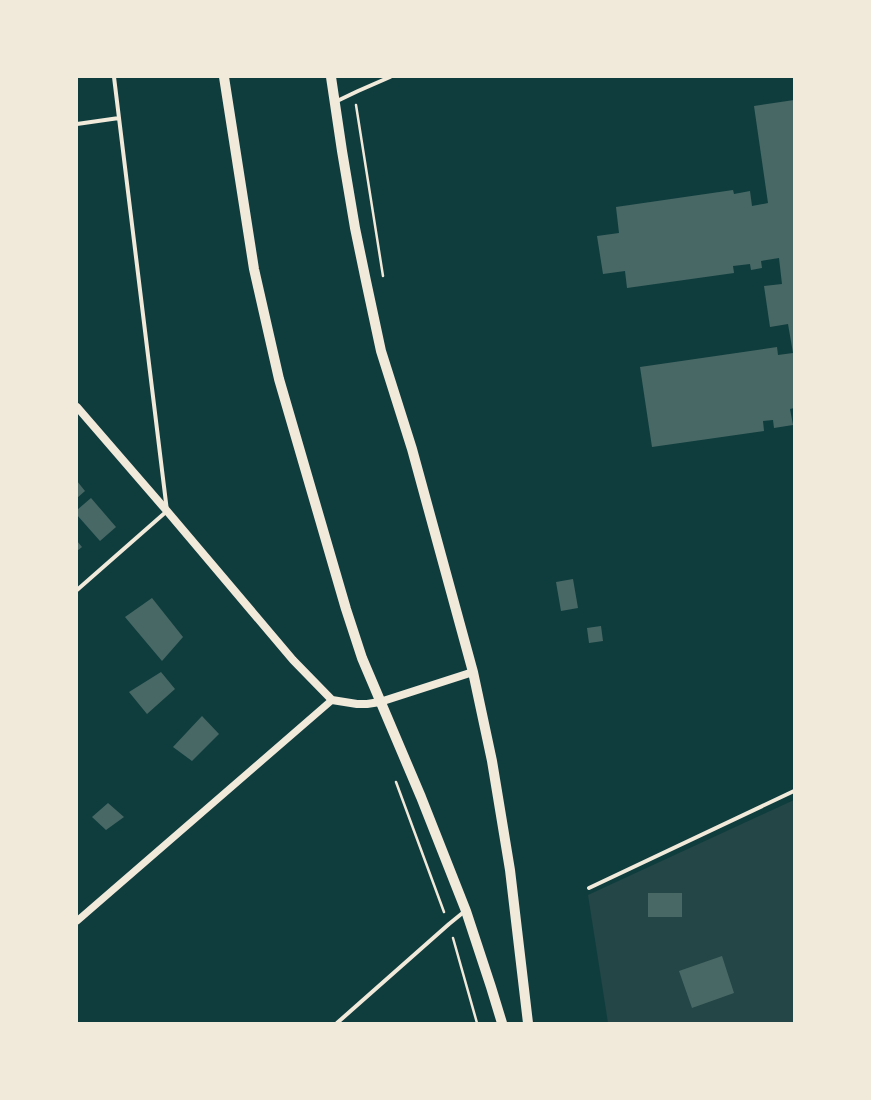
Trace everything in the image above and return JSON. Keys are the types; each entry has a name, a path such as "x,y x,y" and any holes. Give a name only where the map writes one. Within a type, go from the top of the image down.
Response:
{"main road":[{"path":"224,77 254,269 279,379 346,609 362,658 466,910 502,1023"},
{"path":"331,77 357,236 381,350 412,449 473,672 492,761 510,870 528,1023"},
{"path":"77,407 293,660 332,700 357,704 380,702 473,672"}],"street":[{"path":"77,590 167,511 114,77"},
{"path":"335,102 390,77"},
{"path":"77,124 119,118"},
{"path":"77,921 332,700"},
{"path":"589,888 794,791"},
{"path":"337,1023 466,910"}],"shaded area":[{"path":"794,800 794,1023 608,1023 588,895"}],"building":[{"path":"794,100 794,408 790,409 793,425 774,428 773,420 763,421 764,431 652,447 640,367 777,347 778,355 793,353 788,324 770,327 764,286 782,284 779,258 761,261 762,268 751,270 750,264 733,266 734,273 627,288 625,271 603,274 597,236 619,233 616,207 733,190 734,194 750,191 752,206 768,203 754,106"},
{"path":"77,481 85,491 77,498"},
{"path":"91,498 116,527 100,541 77,515 77,510"},
{"path":"77,541 82,547 77,551"},
{"path":"573,579 578,608 561,611 556,582"},
{"path":"152,598 183,637 162,661 125,617"},
{"path":"601,626 603,641 589,643 587,628"},
{"path":"161,672 175,689 147,714 129,692"},
{"path":"202,716 219,734 192,761 173,747"},
{"path":"108,803 124,817 106,830 92,817"},
{"path":"648,893 682,893 682,917 648,917"},
{"path":"722,956 734,993 692,1008 679,971"}]}
